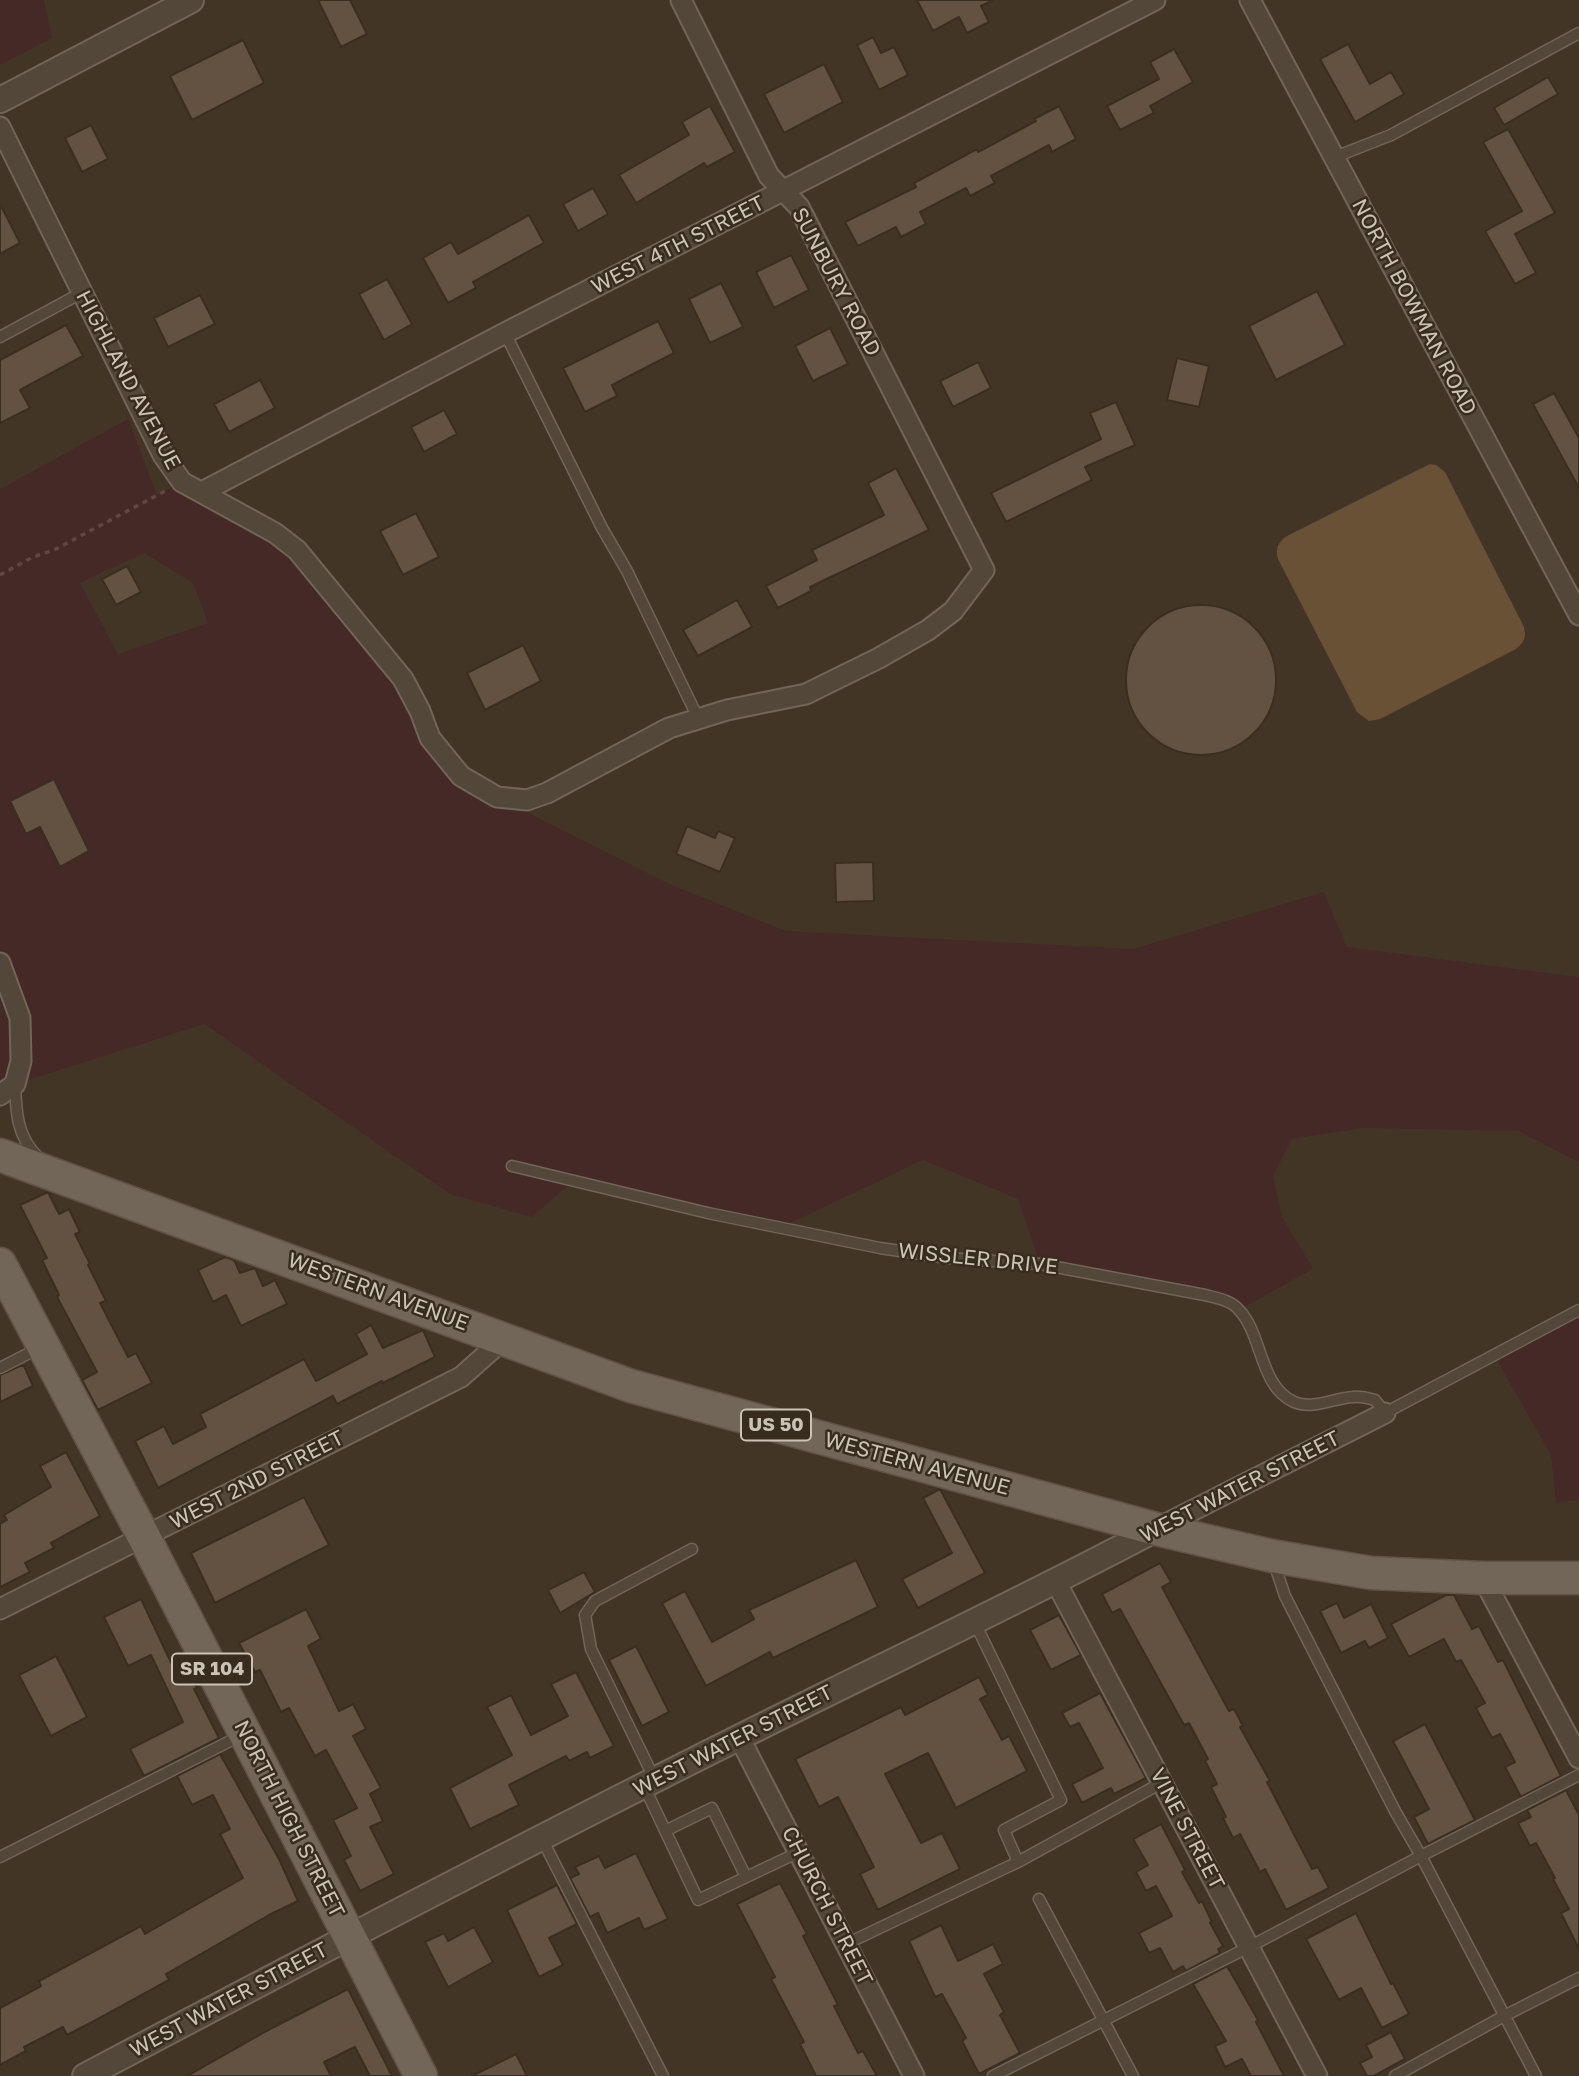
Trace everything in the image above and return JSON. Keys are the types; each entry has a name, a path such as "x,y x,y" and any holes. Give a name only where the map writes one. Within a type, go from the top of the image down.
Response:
{"main road":[{"name":"WESTERN AVENUE","path":"0,1154 631,1386 1156,1529 1272,1556 1371,1573 1483,1578 1579,1578"},
{"name":"NORTH HIGH STREET","path":"0,1264 144,1536 421,2076"}],"street":[{"path":"0,100 191,0"},
{"name":"SUNBURY ROAD","path":"681,0 769,176 799,207 984,570"},
{"name":"WEST 4TH STREET","path":"202,492 505,333 1155,0"},
{"name":"NORTH BOWMAN ROAD","path":"1250,0 1431,341 1576,603"},
{"name":"HIGHLAND AVENUE","path":"0,127 163,455 182,482 275,533 297,550 403,679 420,711 430,738 445,758 461,776 497,797 527,800 547,793 669,728 698,718 806,694 928,630 953,611 984,570"},
{"path":"0,963 20,1018 21,1060 8,1089"},
{"name":"WEST 2ND STREET","path":"0,1609 461,1377 505,1338"},
{"name":"WEST WATER STREET","path":"85,2076 649,1783 1056,1582 1385,1413"},
{"path":"1483,1578 1579,1758"},
{"name":"VINE STREET","path":"1056,1582 1317,2076"},
{"name":"CHURCH STREET","path":"740,1737 914,2076"}],"lane":[{"path":"1335,157 1391,135 1579,33"},
{"path":"0,337 83,292"},
{"path":"505,333 602,528 627,571 698,718"},
{"path":"8,1089 26,1146 56,1175"},
{"name":"WISSLER DRIVE","path":"512,1166 708,1213 880,1248 947,1258 996,1259 1040,1264 1205,1295 1230,1303 1239,1310 1247,1321 1272,1380 1284,1395 1296,1403 1314,1405 1356,1396 1374,1399 1385,1413"},
{"path":"1385,1413 1579,1310"},
{"path":"0,1368 43,1346"},
{"path":"692,1549 595,1601 585,1615 591,1648 649,1783 665,1830 698,1900 799,1852"},
{"path":"1272,1556 1285,1597 1536,2076"},
{"path":"974,1622 1061,1800 1004,1830 1018,1862"},
{"path":"0,1857 246,1733"},
{"path":"993,2076 1249,1947 1579,1775"},
{"path":"846,1944 1018,1862 1163,1782"},
{"path":"665,1830 712,1808 746,1877"},
{"path":"542,1839 663,2076"},
{"path":"1039,1899 1133,2076"},
{"path":"1395,2076 1504,2015 1579,1978"}],"path":[{"path":"0,575 31,558 57,549 182,482"}],"shaded area":[{"path":"0,0 44,0 52,38 0,65"},
{"path":"128,419 157,495 182,482 275,533 384,655 430,738 497,797 667,883 786,931 1133,949 1324,892 1347,947 1579,977 1579,1162 1518,1131 1363,1128 1292,1139 1273,1176 1282,1217 1313,1269 1239,1310 1230,1303 1040,1264 1018,1199 923,1160 780,1228 574,1180 532,1217 450,1194 204,1024 16,1084 6,1090 0,1079 0,489","holes":["144,553 193,583 208,623 118,654 80,583"]},
{"path":"1430,464 1445,472 1523,625 1524,638 1516,649 1380,719 1369,721 1357,712 1278,559 1277,549 1287,536"},
{"path":"1579,1310 1579,1500 1556,1502 1551,1455 1494,1355"}],"building":[{"path":"318,0 350,0 367,34 341,47"},
{"path":"917,0 993,0 981,6 989,22 967,33 959,17 933,31"},
{"path":"873,37 881,53 894,47 908,75 879,90 857,45"},
{"path":"243,40 264,83 192,120 170,76"},
{"path":"1348,44 1370,84 1391,72 1404,94 1355,122 1320,59"},
{"path":"1174,49 1193,82 1150,106 1154,113 1120,130 1107,106 1159,79 1150,62"},
{"path":"824,64 843,102 784,133 764,94"},
{"path":"1548,77 1558,94 1504,125 1494,108"},
{"path":"710,106 735,152 707,167 704,163 636,203 619,175 689,135 682,122"},
{"path":"1059,106 1076,139 1052,152 1049,145 991,176 995,183 970,196 966,188 920,212 926,224 901,237 896,227 858,246 845,222 916,187 914,183 977,149 978,152"},
{"path":"91,125 108,159 82,172 65,138"},
{"path":"1508,129 1555,213 1515,234 1536,273 1515,284 1485,231 1522,211 1483,142"},
{"path":"593,188 608,214 578,231 563,204"},
{"path":"0,204 20,243 0,254"},
{"path":"529,215 544,243 473,282 476,288 448,303 423,258 451,242 458,254"},
{"path":"791,255 809,290 774,308 756,272"},
{"path":"387,279 412,324 384,340 359,294"},
{"path":"721,283 743,327 710,343 689,299"},
{"path":"1317,291 1345,345 1276,380 1249,326"},
{"path":"200,295 215,324 168,347 154,318"},
{"path":"658,321 674,353 612,385 617,396 585,412 563,368"},
{"path":"66,325 83,356 20,390 30,408 0,423 0,360"},
{"path":"830,328 848,364 813,381 795,346"},
{"path":"1177,358 1209,366 1199,407 1167,400"},
{"path":"978,362 991,388 953,407 940,381"},
{"path":"260,380 275,408 229,432 214,404"},
{"path":"1554,393 1579,438 1579,488 1533,404"},
{"path":"1116,402 1135,445 1085,467 1092,480 1006,522 991,493 1101,439 1090,413"},
{"path":"444,410 457,434 424,452 411,427"},
{"path":"896,468 929,530 810,587 811,591 778,608 766,586 817,560 812,550 884,515 868,483"},
{"path":"416,513 439,557 403,575 380,531"},
{"path":"127,566 141,592 116,605 102,579"},
{"path":"737,600 752,627 698,656 683,630"},
{"path":"1201,605 1230,611 1254,627 1270,651 1276,680 1270,709 1254,733 1230,749 1201,755 1172,749 1148,733 1132,709 1126,680 1132,651 1148,627 1172,611"},
{"path":"523,645 541,681 485,710 467,673"},
{"path":"54,779 89,851 60,867 40,827 26,834 10,801"},
{"path":"687,826 715,838 718,831 735,838 720,872 676,854"},
{"path":"873,862 874,901 836,902 835,863"},
{"path":"48,1192 59,1214 69,1209 80,1232 75,1234 106,1301 100,1303 128,1357 136,1353 152,1383 98,1410 82,1380 97,1372 57,1297 59,1295 42,1260 47,1258 20,1205"},
{"path":"225,1257 234,1260 240,1273 255,1268 263,1286 275,1280 287,1304 241,1326 226,1295 213,1302 198,1270"},
{"path":"371,1325 383,1348 423,1330 435,1357 337,1404 333,1396 158,1488 135,1441 164,1426 173,1444 206,1427 200,1414 304,1359 316,1381 367,1354 356,1334"},
{"path":"24,1366 33,1386 0,1402 0,1375"},
{"path":"66,1452 100,1516 51,1543 54,1548 25,1563 30,1572 0,1587 0,1524 7,1520 4,1515 51,1487 40,1466"},
{"path":"940,1489 985,1573 918,1608 902,1579 952,1553 923,1498"},
{"path":"304,1497 329,1545 215,1603 191,1553"},
{"path":"856,1560 878,1607 773,1658 770,1652 706,1686 662,1603 685,1591 712,1642 754,1619 749,1610"},
{"path":"1160,1563 1171,1582 1162,1587 1229,1711 1234,1709 1243,1726 1240,1727 1270,1781 1267,1782 1312,1869 1318,1867 1329,1888 1286,1910 1265,1869 1260,1872 1240,1834 1233,1838 1211,1787 1217,1784 1205,1761 1208,1759 1189,1723 1184,1725 1120,1609 1112,1613 1102,1594"},
{"path":"584,1572 595,1592 560,1613 548,1590"},
{"path":"1446,1595 1454,1595 1472,1629 1479,1626 1498,1662 1503,1660 1561,1776 1521,1797 1505,1767 1515,1762 1500,1734 1492,1738 1476,1708 1485,1703 1461,1660 1456,1662 1444,1639 1409,1657 1391,1624"},
{"path":"141,1599 175,1671 186,1666 197,1688 194,1689 219,1738 144,1776 130,1749 183,1722 151,1655 128,1666 104,1617"},
{"path":"1337,1603 1344,1618 1371,1604 1388,1638 1369,1648 1365,1641 1341,1653 1320,1611"},
{"path":"306,1609 321,1639 308,1646 339,1711 353,1704 366,1729 353,1736 381,1788 370,1794 383,1821 370,1827 394,1874 360,1891 344,1860 351,1856 333,1820 357,1808 326,1750 315,1756 289,1708 281,1712 260,1670 255,1672 239,1643"},
{"path":"1059,1615 1081,1655 1051,1670 1030,1630"},
{"path":"636,1646 669,1712 642,1726 609,1660"},
{"path":"56,1656 87,1717 51,1736 19,1675"},
{"path":"576,1672 614,1746 590,1758 587,1752 569,1761 566,1756 509,1785 519,1805 470,1829 450,1788 512,1755 487,1707 511,1695 531,1735 568,1716 551,1684"},
{"path":"979,1677 988,1695 980,1699 1002,1740 1009,1736 1027,1771 956,1808 928,1753 885,1774 921,1843 942,1833 960,1869 878,1910 860,1874 874,1867 838,1797 819,1807 795,1759 901,1707 905,1715"},
{"path":"1100,1693 1146,1778 1114,1794 1111,1788 1082,1803 1072,1784 1103,1768 1079,1723 1070,1727 1062,1713"},
{"path":"1425,1724 1475,1820 1428,1844 1414,1817 1429,1809 1393,1741"},
{"path":"220,1754 279,1859 298,1901 166,1974 169,1980 67,2035 63,2027 24,2047 26,2051 0,2065 0,2008 41,1986 39,1981 141,1926 145,1934 243,1878 220,1834 230,1829 213,1795 192,1805 177,1776"},
{"path":"1566,1790 1579,1815 1579,1949 1561,1913 1569,1909 1553,1879 1555,1878 1536,1843 1530,1846 1518,1823 1531,1817 1527,1810"},
{"path":"1161,1824 1185,1870 1182,1872 1199,1903 1202,1901 1223,1946 1218,1949 1220,1953 1186,1971 1183,1966 1173,1972 1160,1948 1149,1953 1139,1933 1172,1916 1156,1886 1146,1891 1136,1872 1148,1865 1133,1839"},
{"path":"636,1853 668,1919 644,1930 639,1918 607,1933 598,1913 590,1917 570,1878 579,1874 575,1867 599,1856 605,1868"},
{"path":"780,1883 807,1934 803,1936 838,2005 834,2006 858,2053 863,2051 877,2076 816,2076 800,2044 804,2042 771,1979 775,1977 737,1904"},
{"path":"557,1885 577,1924 549,1938 563,1965 539,1977 507,1910"},
{"path":"1356,1913 1409,2014 1382,2028 1361,1988 1339,2000 1306,1939"},
{"path":"941,1925 958,1961 993,1944 1003,1964 984,1974 1004,2012 1000,2015 1020,2053 979,2074 962,2041 966,2038 942,1994 935,1997 909,1941"},
{"path":"474,1927 493,1962 448,1987 425,1942 444,1933 448,1941"},
{"path":"1227,1966 1258,2020 1256,2022 1284,2076 1251,2076 1242,2059 1225,2067 1215,2046 1226,2041 1193,1984"},
{"path":"348,1989 392,2076 370,2076 355,2047 324,2062 331,2076 187,2076 272,2028"},
{"path":"1391,2032 1405,2059 1374,2076 1367,2076 1360,2063 1372,2057 1366,2045"},
{"path":"516,2054 527,2076 472,2076"}]}
